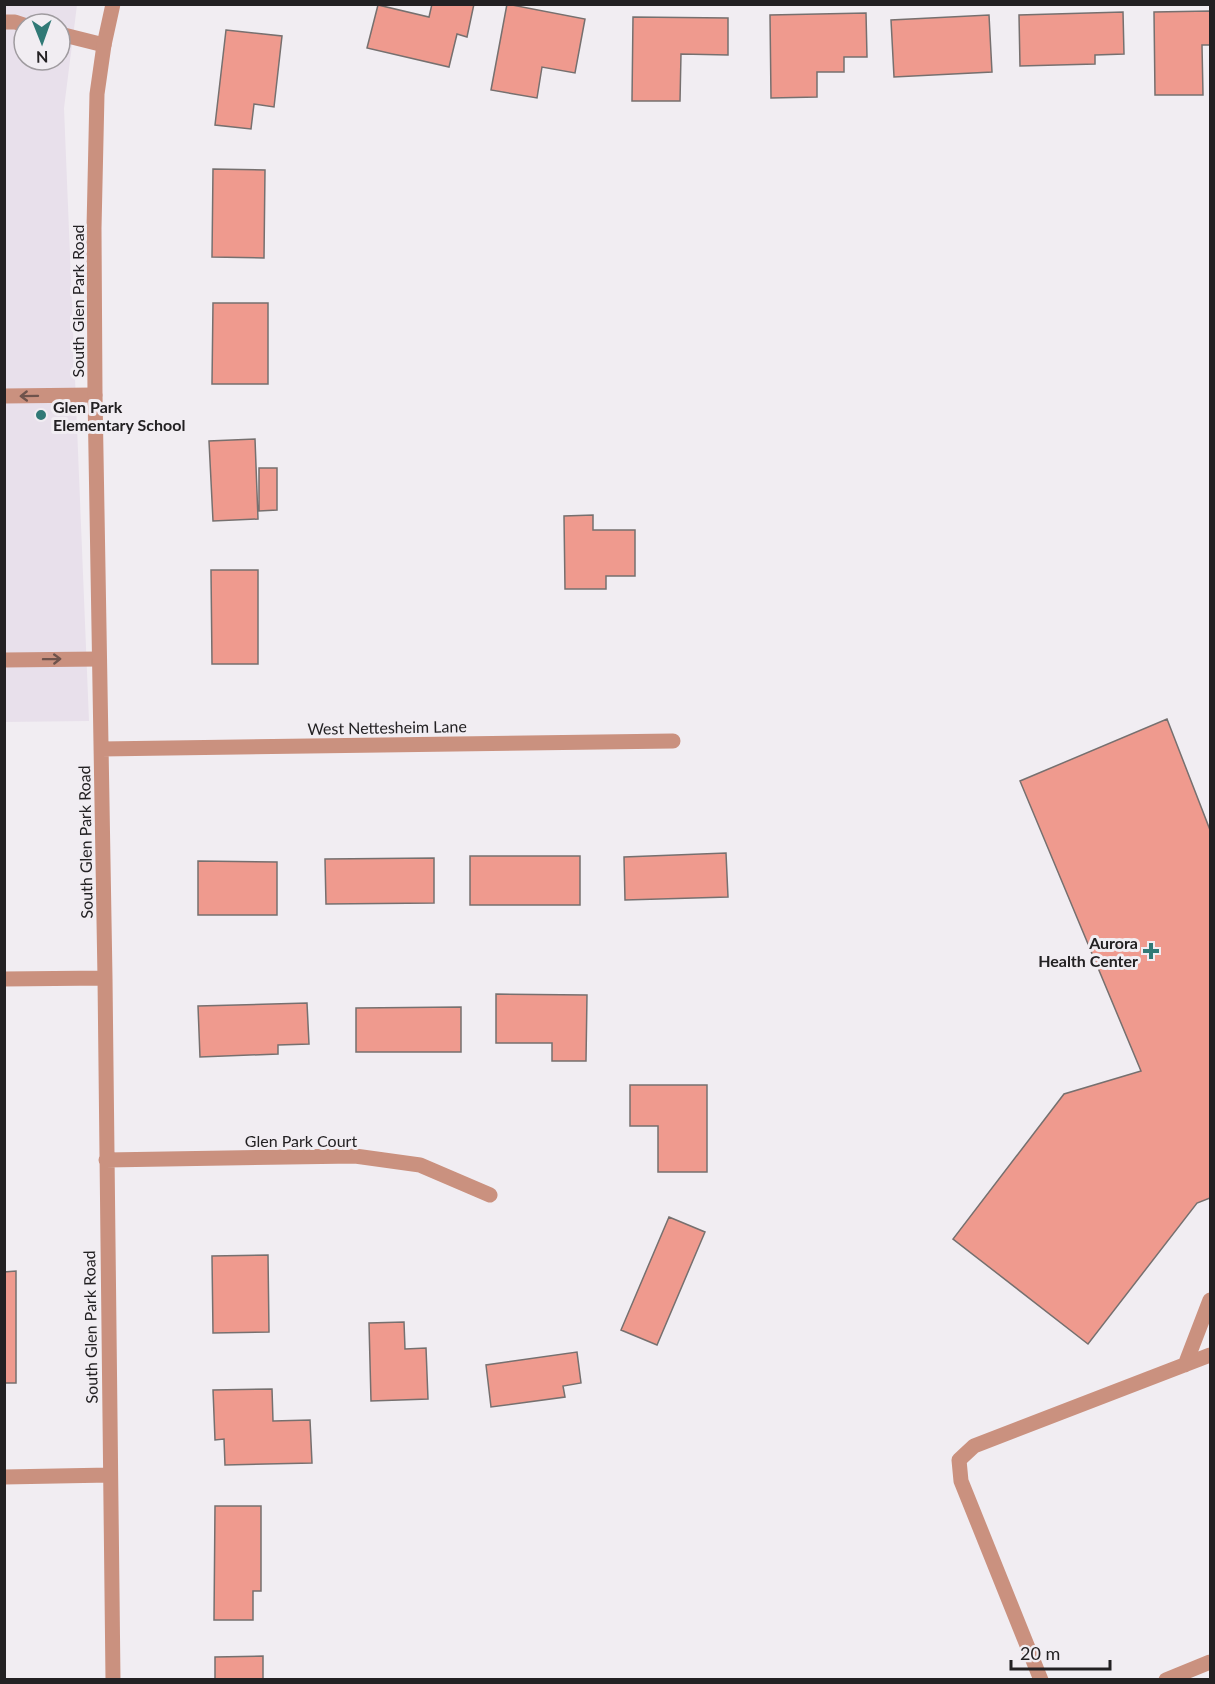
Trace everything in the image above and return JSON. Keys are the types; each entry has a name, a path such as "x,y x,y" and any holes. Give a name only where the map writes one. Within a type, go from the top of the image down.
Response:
{"street":[{"name":"South Glen Park Road","path":"113,4 104,45 96,106 94,228 113,1680"},
{"path":"72,37 104,45"},
{"path":"4,396 95,395"},
{"path":"4,660 99,659"},
{"name":"West Nettesheim Lane","path":"101,749 673,741"},
{"path":"4,979 105,978"},
{"name":"Glen Park Court","path":"106,1160 355,1156 420,1165 490,1195"},
{"path":"1185,1365 1210,1300"},
{"path":"1041,1680 961,1481 959,1460 974,1446 1210,1355"},
{"path":"4,1477 110,1475"},
{"path":"1166,1680 1210,1662"}],"shaded area":[{"name":"Glen Park Elementary School","path":"4,5 77,5 72,45 72,12 12,12 12,72 69,72 64,108 89,721 5,722"}],"building":[{"path":"432,4 474,4 467,37 457,34 449,67 367,48 378,5 429,17"},
{"path":"507,4 585,19 575,73 542,67 537,98 491,90"},
{"path":"1210,11 1210,45 1202,45 1203,95 1155,95 1154,12"},
{"path":"1123,12 1124,54 1095,55 1095,64 1020,66 1019,15"},
{"path":"866,13 867,57 844,57 844,72 817,72 817,97 771,98 770,15"},
{"path":"989,15 992,72 894,77 891,20"},
{"path":"633,17 728,18 728,55 681,54 680,101 632,101"},
{"path":"226,30 282,36 274,107 254,104 251,129 215,125"},
{"path":"213,169 265,170 264,258 212,257"},
{"path":"213,303 268,303 268,384 212,384"},
{"path":"255,439 258,519 213,521 209,441"},
{"path":"259,468 277,468 277,510 259,511"},
{"path":"593,515 593,530 635,530 635,576 606,576 606,589 565,589 564,516"},
{"path":"211,570 258,570 258,664 212,664"},
{"name":"Aurora Health Center","path":"1167,719 1210,830 1210,1198 1197,1203 1088,1344 953,1239 1064,1094 1141,1071 1020,781"},
{"path":"726,853 728,897 625,900 624,857"},
{"path":"470,856 580,856 580,905 470,905"},
{"path":"434,858 434,903 326,904 325,859"},
{"path":"198,861 277,862 277,915 198,915"},
{"path":"496,994 587,995 586,1061 552,1061 552,1043 496,1043"},
{"path":"307,1003 309,1044 278,1045 278,1054 200,1057 198,1006"},
{"path":"461,1007 461,1052 356,1052 356,1008"},
{"path":"630,1085 707,1085 707,1172 658,1172 658,1126 630,1126"},
{"path":"669,1217 705,1232 657,1345 621,1330"},
{"path":"268,1255 269,1332 213,1333 212,1256"},
{"path":"16,1271 16,1383 4,1383 4,1272"},
{"path":"404,1322 405,1349 426,1348 428,1399 371,1401 369,1323"},
{"path":"577,1352 581,1383 563,1386 565,1397 491,1407 486,1365"},
{"path":"272,1389 273,1421 310,1420 312,1463 225,1465 224,1439 215,1440 213,1390"},
{"path":"215,1506 261,1506 261,1591 253,1591 253,1620 214,1620"},
{"path":"263,1656 263,1680 215,1680 215,1657"}],"place":[{"name":"Glen Park Elementary School","path":"41,415"},
{"name":"Aurora Health Center","path":"1151,951"}]}
